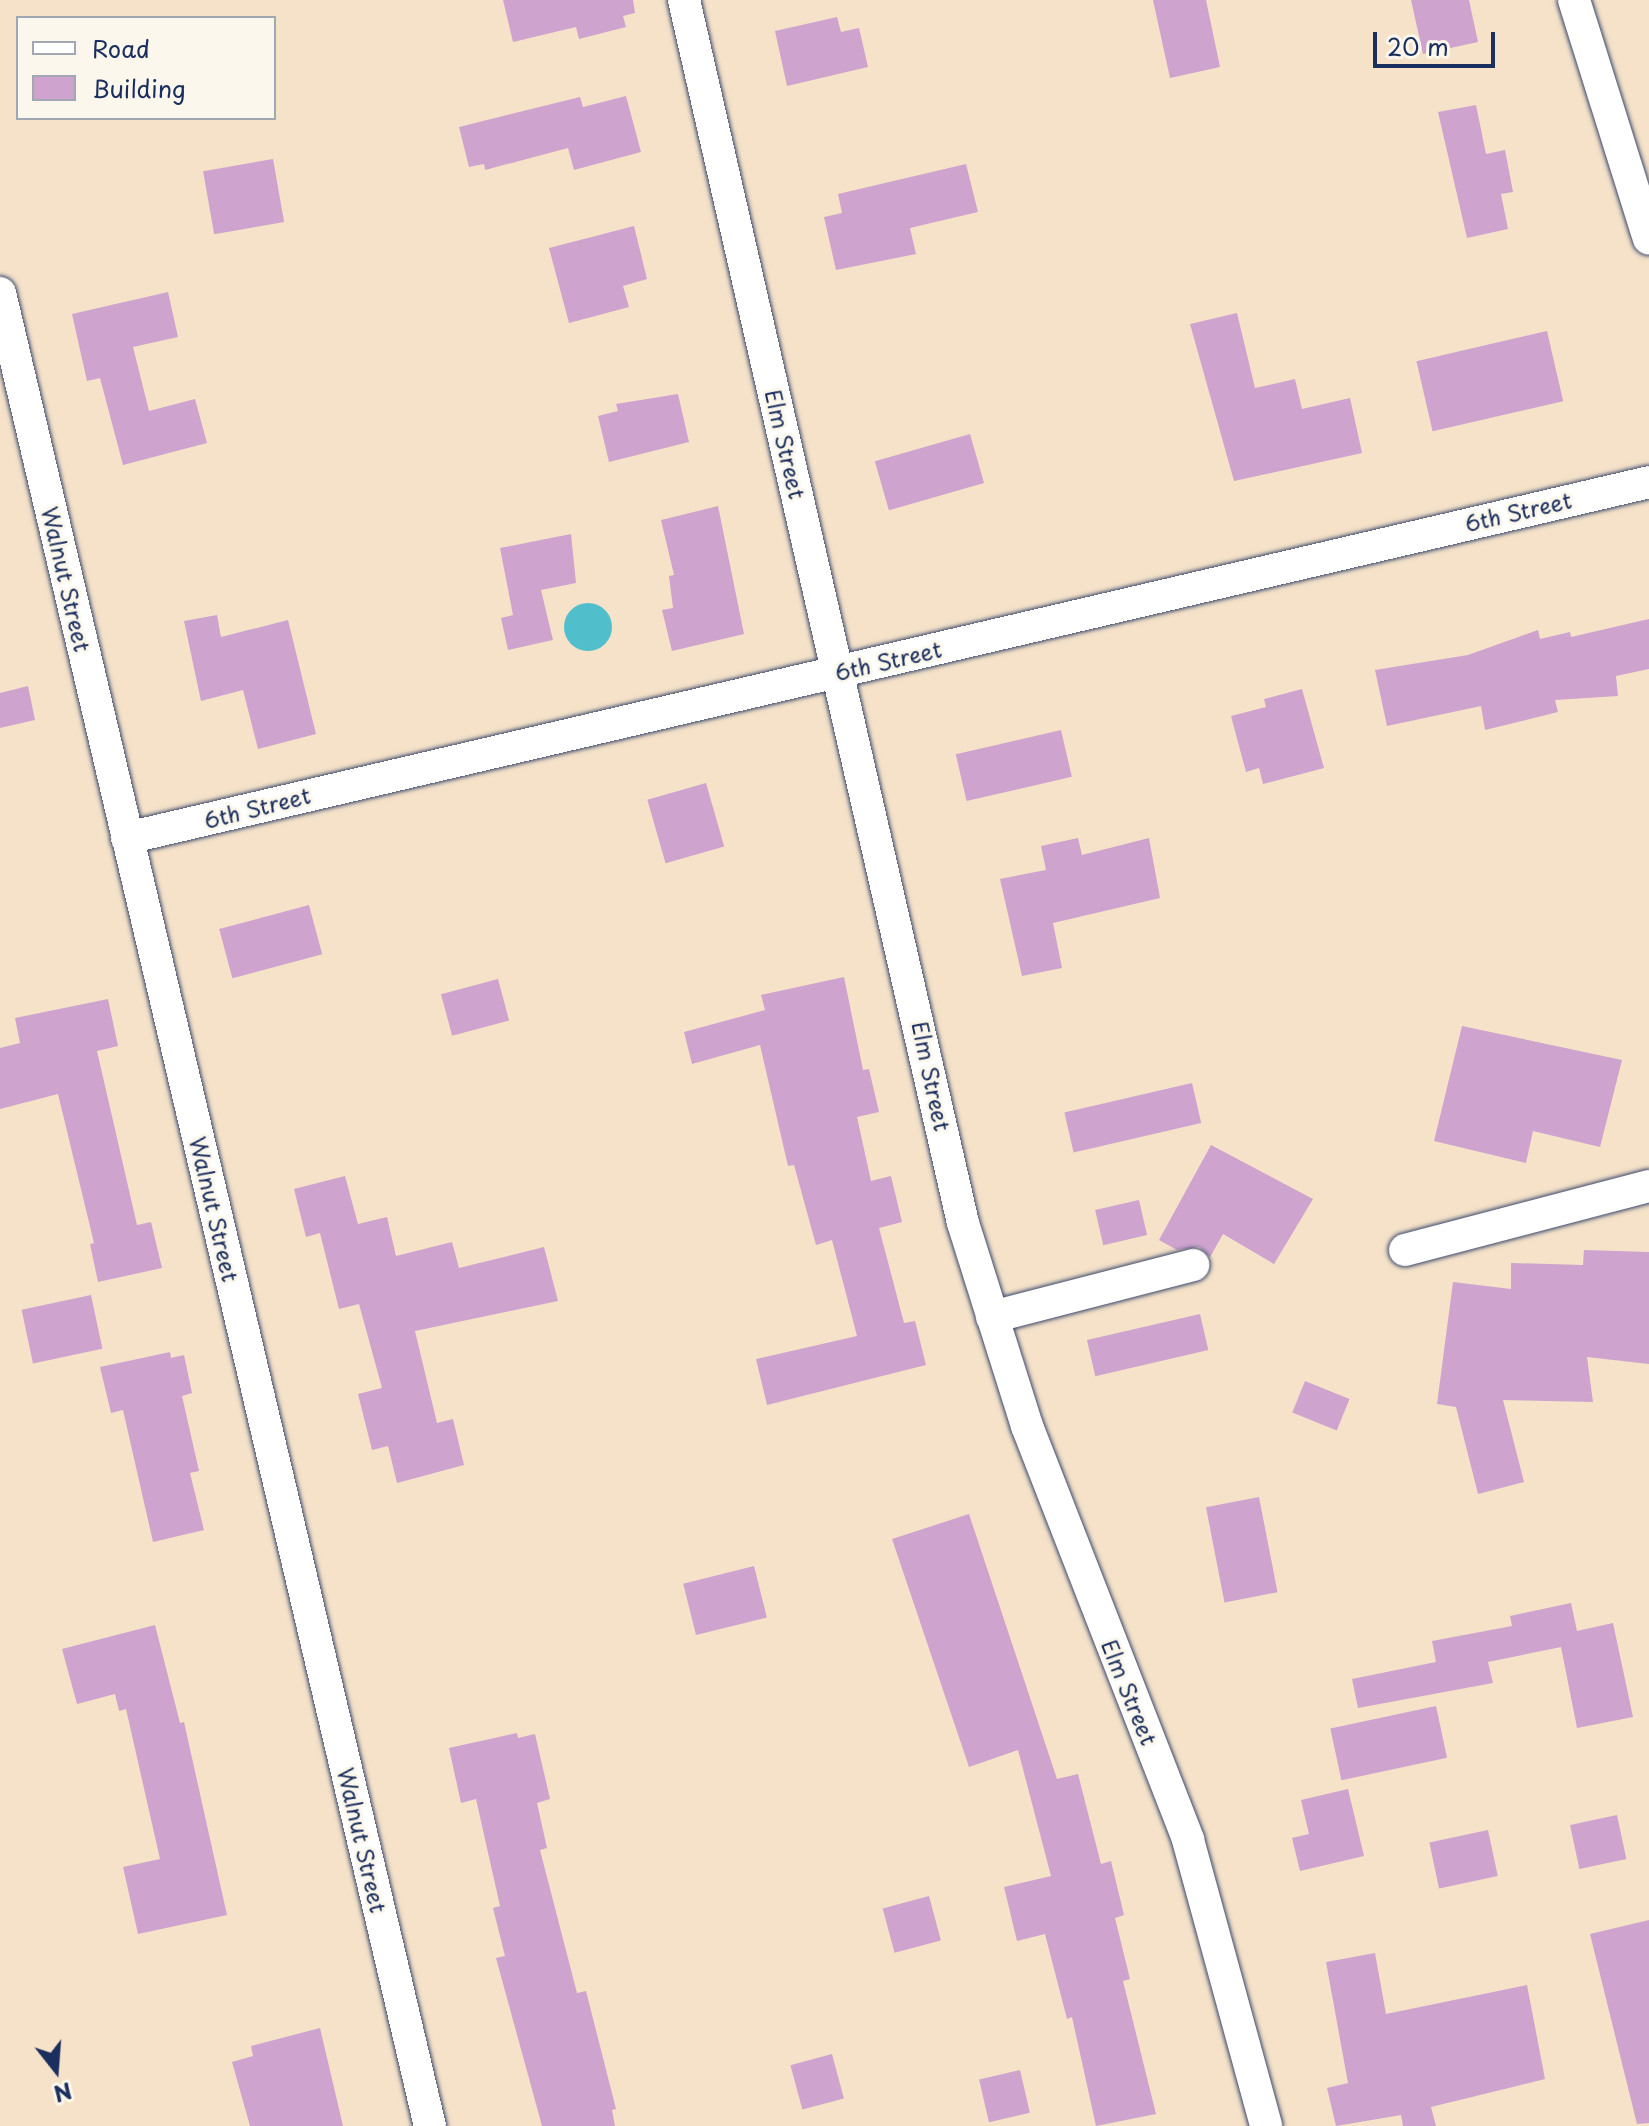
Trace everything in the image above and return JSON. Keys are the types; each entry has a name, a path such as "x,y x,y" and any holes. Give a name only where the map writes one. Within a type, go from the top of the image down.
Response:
{"street":[{"name":"Elm Street","path":"684,0 963,1223 992,1317 1084,1580 1188,1840 1266,2126"},
{"path":"1574,0 1649,239"},
{"name":"Walnut Street","path":"0,293 430,2126"},
{"name":"6th Street","path":"127,838 1649,482"},
{"path":"1405,1250 1649,1186"},
{"path":"992,1317 1193,1265"}],"water":[{"path":"588,603 605,610 612,627 605,644 588,651 571,644 564,627 571,610"}],"building":[{"path":"503,0 633,0 635,13 623,16 626,27 579,39 576,27 513,42"},
{"path":"1153,0 1206,0 1220,67 1170,78"},
{"path":"1411,0 1469,0 1478,42 1423,54"},
{"path":"837,17 841,32 859,28 868,67 787,86 775,31"},
{"path":"626,96 641,152 574,170 568,148 485,170 484,164 469,167 459,127 580,97 583,107"},
{"path":"1476,105 1486,154 1505,150 1513,192 1501,194 1508,229 1467,238 1438,112"},
{"path":"273,159 284,222 214,234 203,171"},
{"path":"966,164 978,212 910,228 916,254 836,270 824,217 842,213 838,194"},
{"path":"634,226 647,279 623,286 629,307 569,323 549,248"},
{"path":"168,292 178,337 133,347 149,411 195,399 207,443 123,465 100,378 87,381 72,314"},
{"path":"1237,313 1255,388 1295,379 1302,409 1350,398 1362,453 1234,481 1190,324"},
{"path":"1547,331 1563,401 1433,431 1416,361"},
{"path":"678,394 689,442 609,462 598,416 618,411 616,404"},
{"path":"970,434 984,483 889,510 875,461"},
{"path":"718,506 744,634 672,651 662,610 673,608 669,576 674,575 661,520"},
{"path":"571,534 576,583 541,590 553,640 508,650 501,618 513,615 500,548"},
{"path":"217,615 221,637 288,620 316,734 258,749 243,690 201,701 184,621"},
{"path":"1649,619 1649,669 1616,676 1618,696 1555,700 1558,712 1485,730 1481,706 1387,726 1375,670 1468,655 1538,630 1540,639 1570,632 1571,637"},
{"path":"28,686 35,720 0,728 0,693"},
{"path":"1302,689 1324,768 1263,784 1259,768 1246,772 1231,716 1266,707 1264,699"},
{"path":"1061,730 1072,777 967,801 956,754"},
{"path":"706,783 724,846 666,863 647,800"},
{"path":"1078,838 1082,855 1149,838 1160,898 1053,923 1062,968 1022,976 1000,879 1046,870 1041,846"},
{"path":"309,905 322,954 232,978 219,929"},
{"path":"844,977 863,1070 869,1069 879,1112 857,1117 871,1181 891,1176 902,1222 879,1228 904,1323 915,1321 926,1365 767,1405 756,1359 857,1336 832,1240 816,1245 794,1165 788,1166 760,1045 692,1064 684,1032 765,1010 761,995"},
{"path":"498,979 509,1021 452,1036 441,994"},
{"path":"108,999 118,1046 97,1051 137,1225 151,1222 162,1268 98,1282 90,1244 94,1243 58,1094 0,1109 0,1048 20,1043 15,1018"},
{"path":"1462,1026 1622,1060 1600,1147 1533,1131 1526,1163 1434,1141"},
{"path":"1192,1083 1201,1123 1074,1152 1064,1112"},
{"path":"1211,1145 1313,1199 1274,1264 1223,1234 1210,1257 1199,1247 1177,1250 1159,1240"},
{"path":"345,1176 358,1224 387,1217 396,1256 452,1242 459,1268 544,1247 558,1301 415,1331 437,1423 453,1419 464,1465 397,1483 388,1446 372,1450 358,1394 382,1388 359,1304 339,1309 320,1233 306,1237 294,1189"},
{"path":"1139,1200 1147,1235 1103,1245 1095,1210"},
{"path":"1584,1250 1649,1252 1649,1364 1587,1357 1593,1402 1503,1400 1524,1482 1478,1494 1456,1407 1437,1404 1453,1282 1511,1289 1511,1263 1583,1265"},
{"path":"91,1295 102,1349 33,1364 22,1310"},
{"path":"1200,1314 1208,1350 1095,1376 1087,1340"},
{"path":"170,1352 171,1358 184,1355 192,1393 182,1396 199,1471 190,1473 204,1530 153,1542 123,1410 111,1413 100,1367"},
{"path":"1305,1381 1350,1399 1337,1431 1292,1413"},
{"path":"1259,1497 1278,1592 1225,1603 1206,1507"},
{"path":"969,1514 1057,1779 1078,1774 1101,1864 1111,1861 1124,1915 1115,1918 1130,1979 1123,1981 1156,2114 1096,2126 1072,2017 1067,2019 1045,1934 1017,1941 1004,1887 1051,1876 1018,1750 969,1767 892,1539"},
{"path":"754,1566 767,1617 696,1635 683,1584"},
{"path":"1571,1603 1577,1631 1613,1623 1633,1717 1577,1728 1561,1647 1488,1662 1493,1683 1358,1708 1352,1679 1436,1662 1432,1641 1512,1626 1510,1616"},
{"path":"155,1625 180,1723 184,1722 227,1915 138,1934 123,1867 160,1859 126,1709 119,1711 115,1694 77,1704 62,1649"},
{"path":"1436,1706 1447,1758 1341,1780 1330,1728"},
{"path":"517,1733 518,1738 535,1734 550,1799 537,1803 547,1848 540,1850 577,1993 586,1991 616,2109 612,2110 615,2126 542,2126 496,1958 505,1956 493,1908 500,1906 476,1799 461,1803 449,1748"},
{"path":"1348,1789 1364,1856 1300,1871 1292,1838 1309,1834 1301,1800"},
{"path":"1617,1815 1626,1859 1579,1869 1570,1825"},
{"path":"1488,1830 1498,1876 1439,1888 1429,1842"},
{"path":"929,1896 941,1940 895,1953 883,1908"},
{"path":"1649,1920 1649,2123 1637,2124 1590,1934"},
{"path":"1375,1953 1386,2014 1527,1985 1545,2079 1431,2107 1436,2126 1403,2126 1401,2115 1336,2126 1327,2088 1348,2083 1326,1962"},
{"path":"320,2028 343,2126 250,2126 232,2062 253,2056 251,2046"},
{"path":"832,2054 844,2098 802,2110 790,2065"},
{"path":"1020,2070 1030,2113 989,2122 979,2079"}]}
